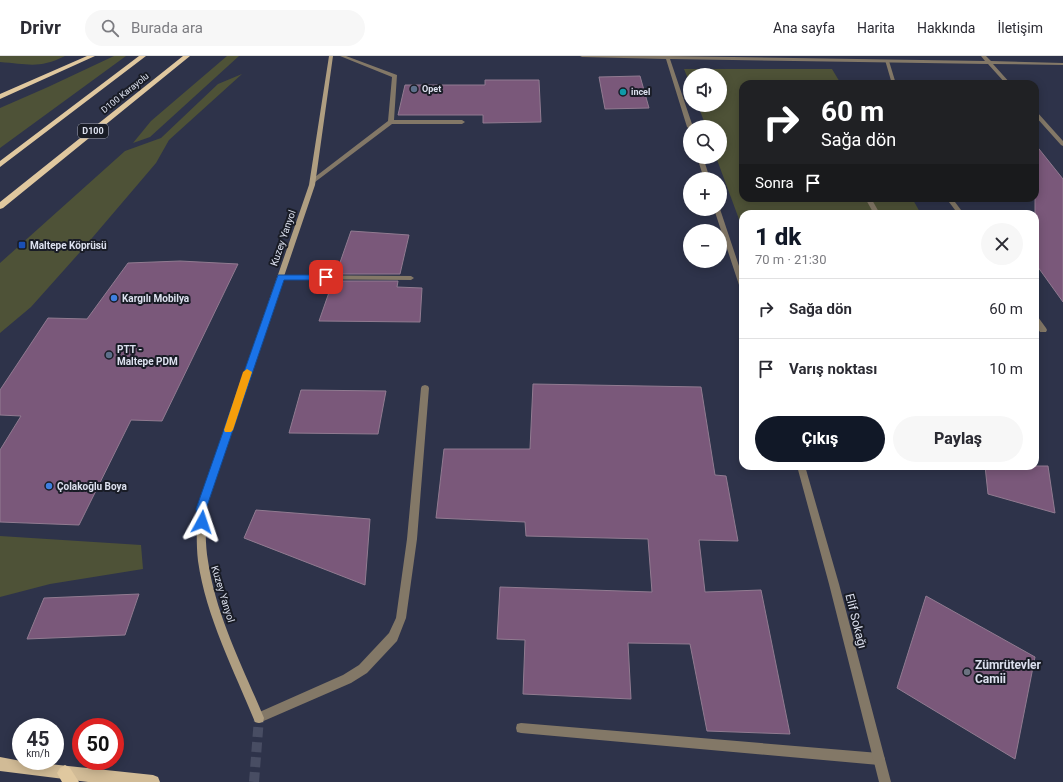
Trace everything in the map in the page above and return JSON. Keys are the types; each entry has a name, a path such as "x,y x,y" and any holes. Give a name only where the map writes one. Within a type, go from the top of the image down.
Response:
{"highway":[{"path":"0,97 92,56"},
{"name":"D100 Karayolu","path":"0,165 143,56"},
{"name":"D100 Karayolu","path":"0,206 187,56"}],"main road":[{"name":"Kuzey Yanyol","path":"260,718 235,658 210,589 203,560 201,509 313,181 331,56"},
{"path":"0,764 68,777 153,782"}],"street":[{"path":"342,56 395,76 391,122"},
{"path":"582,56 1063,64"},
{"path":"983,56 1005,80"},
{"path":"667,57 688,120"},
{"path":"887,61 893,80"},
{"path":"1039,117 1063,144"},
{"path":"313,181 391,122 462,122"},
{"path":"719,216 739,276"},
{"path":"281,277 411,278"},
{"path":"1039,324 1043,330"},
{"path":"260,718 347,679 363,669 393,637 401,618 412,539 425,388"},
{"name":"Elif Sokağı","path":"801,470 819,525 885,782"},
{"path":"521,728 879,759"}],"green space":[{"path":"0,56 65,56 48,63 33,65 0,62"},
{"path":"114,56 126,56 0,148 0,108"},
{"path":"227,56 239,56 150,137 133,143 151,121"},
{"path":"727,69 832,69 839,80 739,80 739,202 914,202 919,210 739,210 739,219 727,187 727,172 722,172 719,164 727,164 727,120 703,120 701,112 727,112"},
{"path":"242,74 169,140 156,163 81,251 31,307 0,333 0,263 125,151 161,138 218,84"},
{"path":"0,536 141,545 143,569 50,584 0,597"}],"building":[{"name":"incel","path":"640,76 649,108 605,109 599,77"},
{"path":"485,80 539,80 541,122 483,123 483,115 398,115 405,85 485,85"},
{"path":"1039,149 1063,179 1063,302 1039,269 1039,210 1035,210 1035,202 1039,202"},
{"path":"351,231 409,235 400,274 336,274"},
{"name":"PTT - Maltepe PDM","path":"180,261 238,264 162,421 131,420 79,525 0,522 0,450 21,416 0,415 0,390 48,318 87,319 128,263"},
{"path":"333,281 398,281 397,287 422,288 420,322 319,321"},
{"path":"533,384 701,387 715,475 726,476 738,541 699,540 705,592 761,590 790,734 707,731 690,644 628,643 631,699 523,694 525,640 497,639 500,587 652,592 648,539 526,536 525,522 436,518 444,449 530,449"},
{"path":"301,390 386,391 378,434 289,433"},
{"path":"1039,466 1048,466 1055,513 988,494 985,470 1039,470"},
{"path":"256,510 370,519 365,585 244,538"},
{"path":"139,594 125,635 27,639 44,598"},
{"name":"Zümrütevler Camii","path":"926,596 1035,657 1015,759 897,688"}],"tunnel":[{"path":"254,782 259,718"}],"slow traffic":[{"path":"228,430 247,372"}],"place":[{"name":"Opet","path":"414,89"},
{"name":"incel","path":"623,92"},
{"name":"Maltepe Köprüsü","path":"22,245"},
{"name":"Kargılı Mobilya","path":"114,298"},
{"name":"PTT - Maltepe PDM","path":"109,355"},
{"name":"Çolakoğlu Boya","path":"49,486"},
{"name":"Zümrütevler Camii","path":"967,672"}],"route":[{"path":"202,522 201,509 281,277 326,277"}]}
